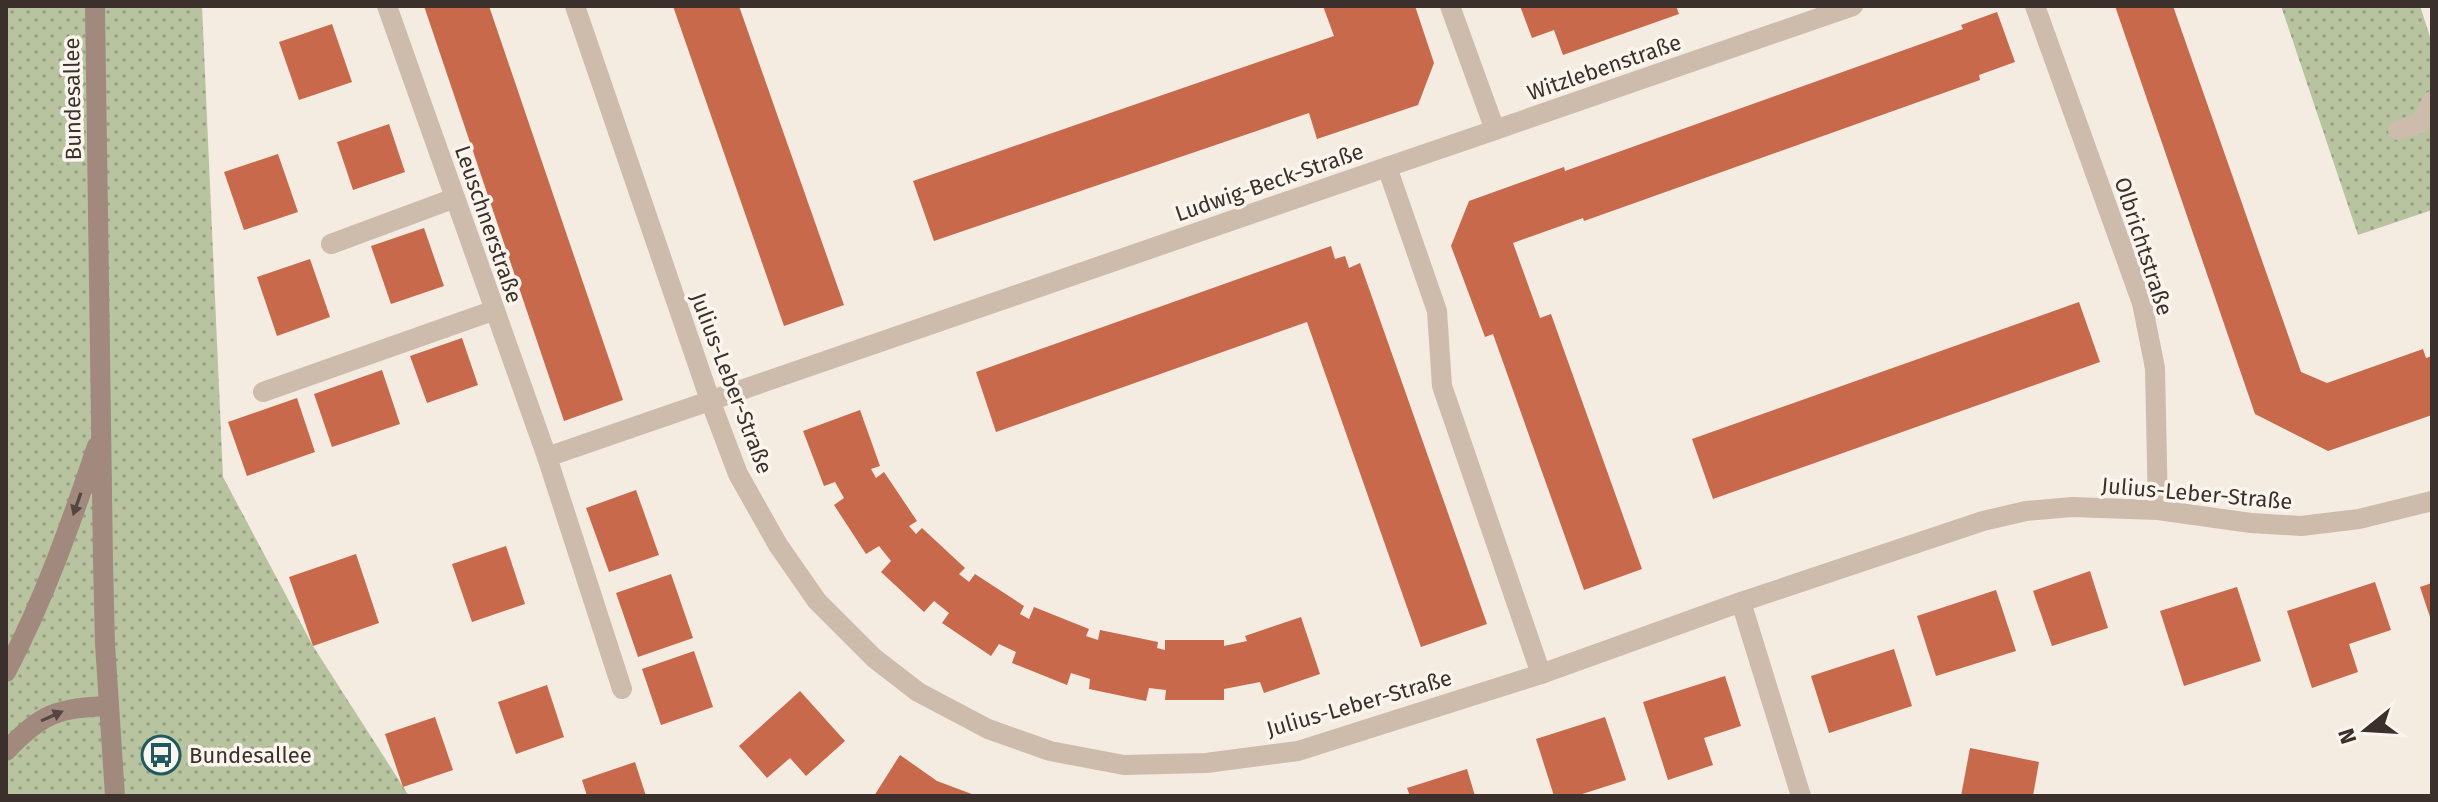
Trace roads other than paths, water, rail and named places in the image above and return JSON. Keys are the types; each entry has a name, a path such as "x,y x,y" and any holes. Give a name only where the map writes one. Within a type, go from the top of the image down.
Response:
{"street":[{"name":"Bundesallee","path":"95,6 103,561 115,796"},
{"name":"Leuschnerstraße","path":"387,6 547,457 622,689"},
{"name":"Julius-Leber-Straße","path":"575,6 710,400 738,474 778,545 817,601 874,658 918,692 988,729 1050,751 1124,765 1206,763 1298,751 1541,674 1741,602 1983,521 2026,511 2072,507 2158,510 2251,523 2301,526 2359,519 2432,501"},
{"path":"1450,6 1495,130"},
{"name":"Witzlebenstraße","path":"1387,167 1853,6"},
{"name":"Olbrichtstraße","path":"2035,6 2142,303 2155,368 2158,510"},
{"path":"2398,130 2421,123 2432,101"},
{"name":"Ludwig-Beck-Straße","path":"710,400 1387,167 1437,311 1442,386 1541,674"},
{"path":"331,244 455,198"},
{"path":"263,392 495,310"},
{"path":"547,457 710,400"},
{"name":"Bundesallee","path":"6,672 67,534 102,431"},
{"path":"1741,602 1801,796"},
{"path":"6,751 31,725 68,708 109,706"}],"place":[{"name":"Bundesallee","path":"161,755"}]}
